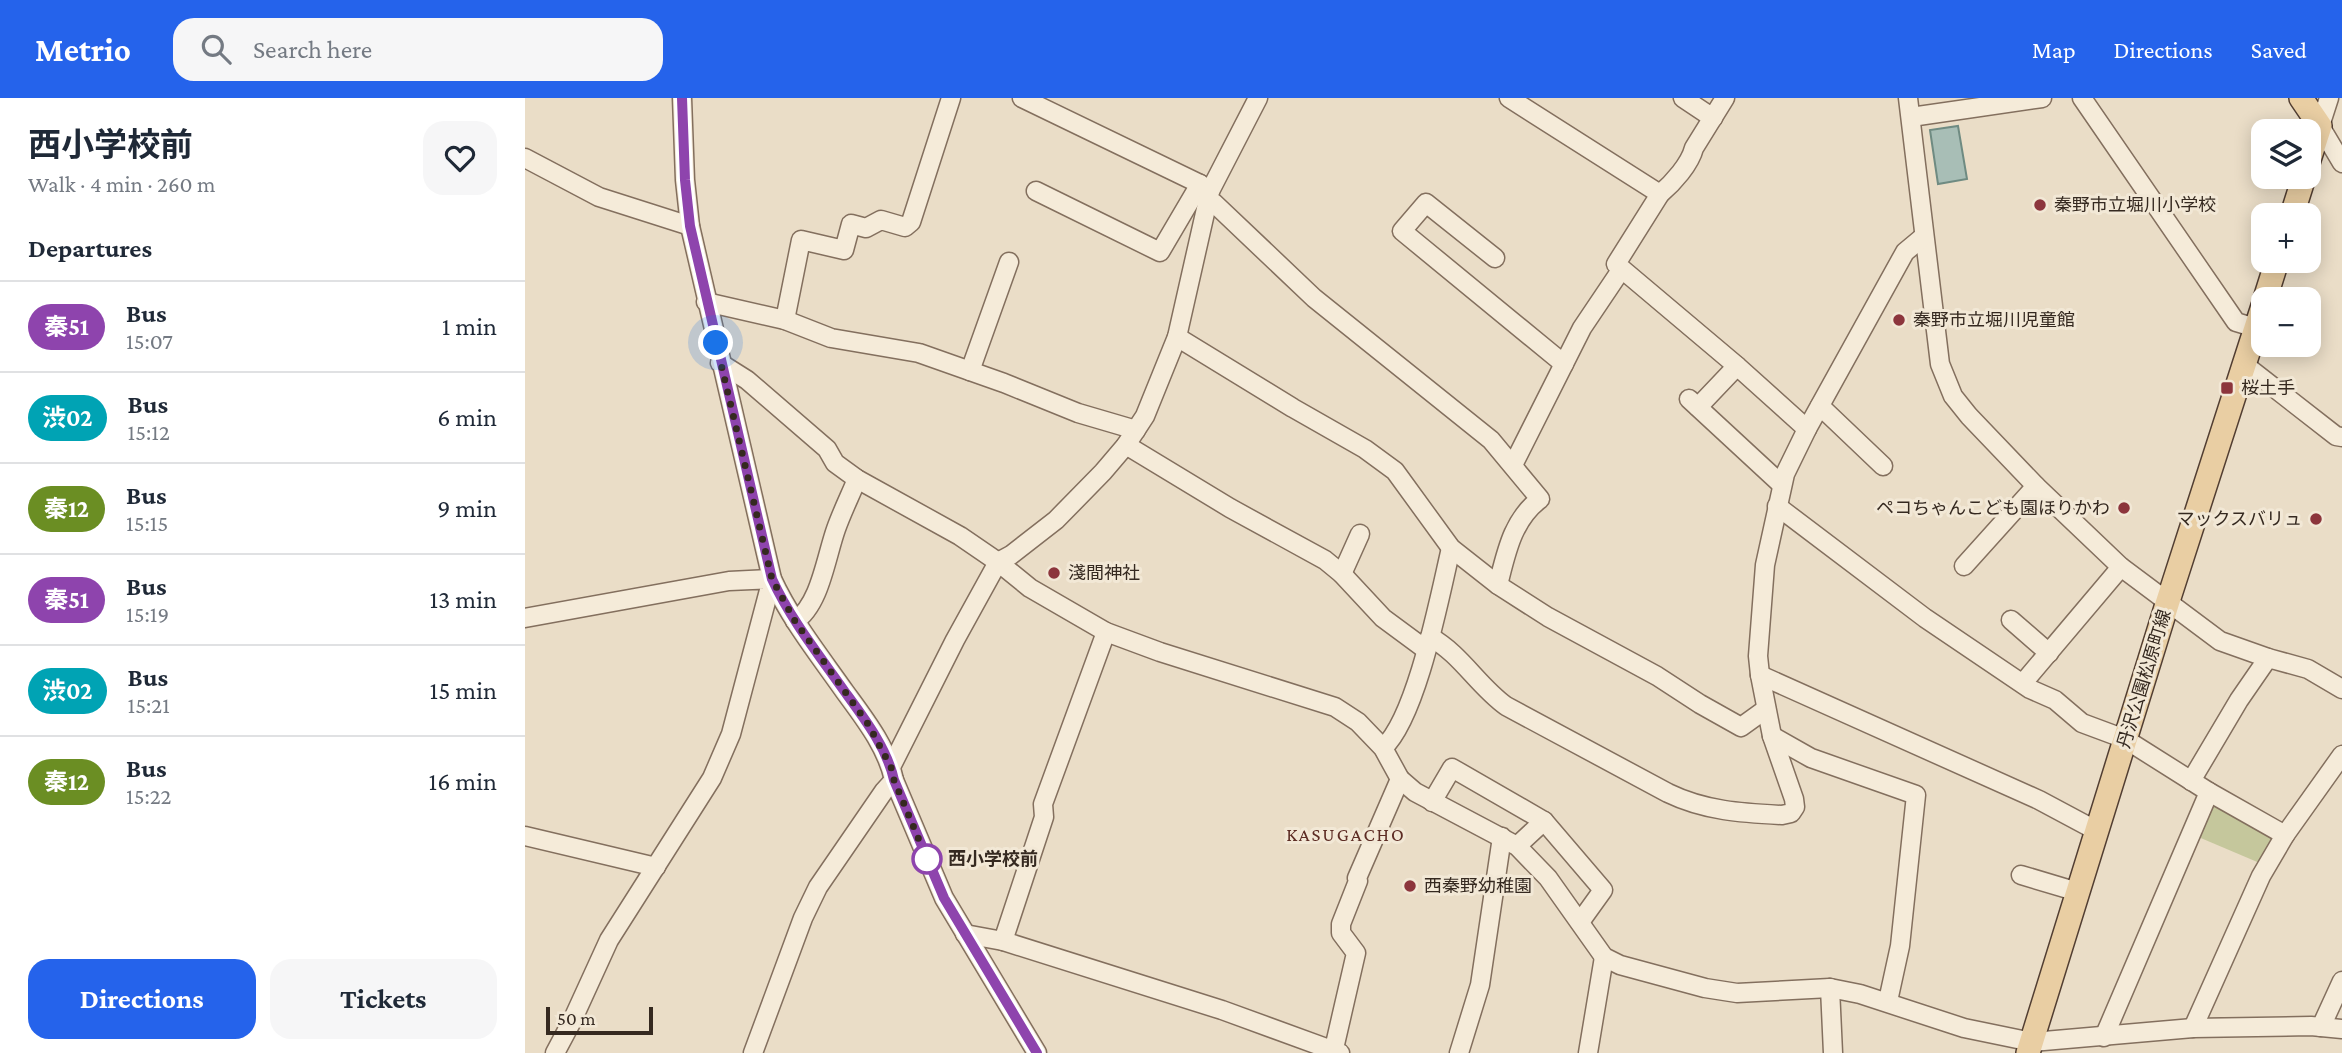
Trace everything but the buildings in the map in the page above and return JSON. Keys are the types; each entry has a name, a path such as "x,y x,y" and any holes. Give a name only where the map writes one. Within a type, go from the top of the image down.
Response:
{"main road":[{"path":"2301,98 2315,119"},
{"name":"丹沢公園松原町線","path":"2033,1049 2125,738 2251,344"}],"street":[{"path":"682,98 685,180 690,226 772,579 795,621 868,724 893,774 944,898 1037,1053"},
{"path":"785,320 801,240 844,250 851,224 866,228 881,220 905,227 911,222 951,98"},
{"path":"1022,98 1206,192 1214,203 1314,298 1491,440 1540,499 1532,504 1511,535 1498,585"},
{"path":"1036,191 1160,252 1206,192 1258,98"},
{"path":"1509,98 1660,194"},
{"path":"1683,98 1713,118"},
{"path":"1725,98 1692,155 1669,187 1660,194 1616,264 1807,429"},
{"path":"1907,98 1912,117 1923,237 1940,364 1953,396 2036,486 2122,567 2220,641 2268,658 2308,668 2342,689"},
{"path":"1912,117 2042,98"},
{"path":"2082,98 2236,322 2251,319"},
{"path":"2321,123 2329,98"},
{"path":"2321,128 2342,163"},
{"path":"525,158 599,197 690,226"},
{"path":"753,1053 803,918 818,887 884,791 955,639 998,562 1056,520 1103,472 1131,437 1155,392 1177,337 1206,192"},
{"path":"1495,258 1426,203 1402,231 1564,364"},
{"path":"706,302 785,320 831,338 919,353 1078,413 1131,437 1230,508 1325,560 1342,574 1378,613 1428,643 1442,644 1474,674 1489,694 1506,706 1686,802 1740,813 1782,815 1791,813 1795,807 1794,799 1772,736 1758,656 1765,565 1782,485 1807,429 1905,252 1923,237"},
{"path":"970,371 1009,262"},
{"path":"1513,465 1582,328 1621,270"},
{"path":"1177,337 1365,449 1395,471 1451,548 1498,585 1548,617 1657,676 1741,727 1766,709"},
{"path":"720,363 747,380 827,449 835,463 857,479 960,536 998,562 1030,589 1106,632 1160,652 1335,707 1358,722 1383,748 1400,779 1431,802 1509,842 1548,878 1604,957 1620,965 1705,988 1737,993 1830,988 1888,1001 2033,1049 2104,1037 2193,1028 2342,1029"},
{"path":"2245,365 2336,436 2342,437"},
{"path":"1737,366 1694,402 1782,485"},
{"path":"1820,406 1884,466"},
{"path":"795,621 806,615 814,598 836,528 857,479"},
{"path":"1964,566 2036,486"},
{"path":"1777,506 1926,618 2030,689 2055,700 2082,723 2125,738 2209,792 2285,835"},
{"path":"1342,574 1360,534"},
{"path":"1383,748 1391,740 1419,679 1451,548"},
{"path":"2023,683 2122,567"},
{"path":"525,618 729,581 772,579"},
{"path":"555,1053 609,940 712,778 731,734 772,579"},
{"path":"2011,620 2049,653"},
{"path":"1003,941 1044,817 1043,804 1106,632"},
{"path":"2191,780 2239,700 2268,658"},
{"path":"1760,675 2039,800 2097,831"},
{"path":"1772,736 1811,758 1916,795 1905,910 1888,1001"},
{"path":"2193,1028 2241,919 2285,835 2342,755"},
{"path":"1431,802 1452,768 1544,821 1603,890 1580,922"},
{"path":"965,934 1003,941 1221,1010 1336,1052 1356,953 1341,933 1342,924 1357,878 1400,779"},
{"path":"2104,1037 2209,792"},
{"path":"1459,1053 1480,985 1509,842 1544,821"},
{"path":"525,836 656,867"},
{"path":"2021,875 2078,892"},
{"path":"1588,1053 1604,957"},
{"path":"2321,1027 2342,981"},
{"path":"1830,988 1833,1053"}],"green space":[{"path":"2210,803 2275,834 2262,864 2196,836"}],"water":[{"path":"1958,126 1967,179 1938,184 1930,130"}],"bus line":[{"name":"秦51","path":"682,98 685,180 690,226 772,579 795,621 868,724 891,767 944,898 1037,1053"}],"place":[{"name":"秦野市立堀川小学校","path":"2040,205"},
{"name":"秦野市立堀川児童館","path":"1899,320"},
{"name":"桜土手","path":"2227,388"},
{"name":"ペコちゃんこども園ほりかわ","path":"2124,508"},
{"name":"マックスバリュ","path":"2316,519"},
{"name":"淺間神社","path":"1054,573"},
{"name":"西小学校前","path":"927,859"},
{"name":"西秦野幼稚園","path":"1410,886"}],"district":[{"name":"KASUGACHO","path":"1346,834"}],"route":[{"path":"716,343 772,579 795,621 868,724 891,767 927,859"}]}
